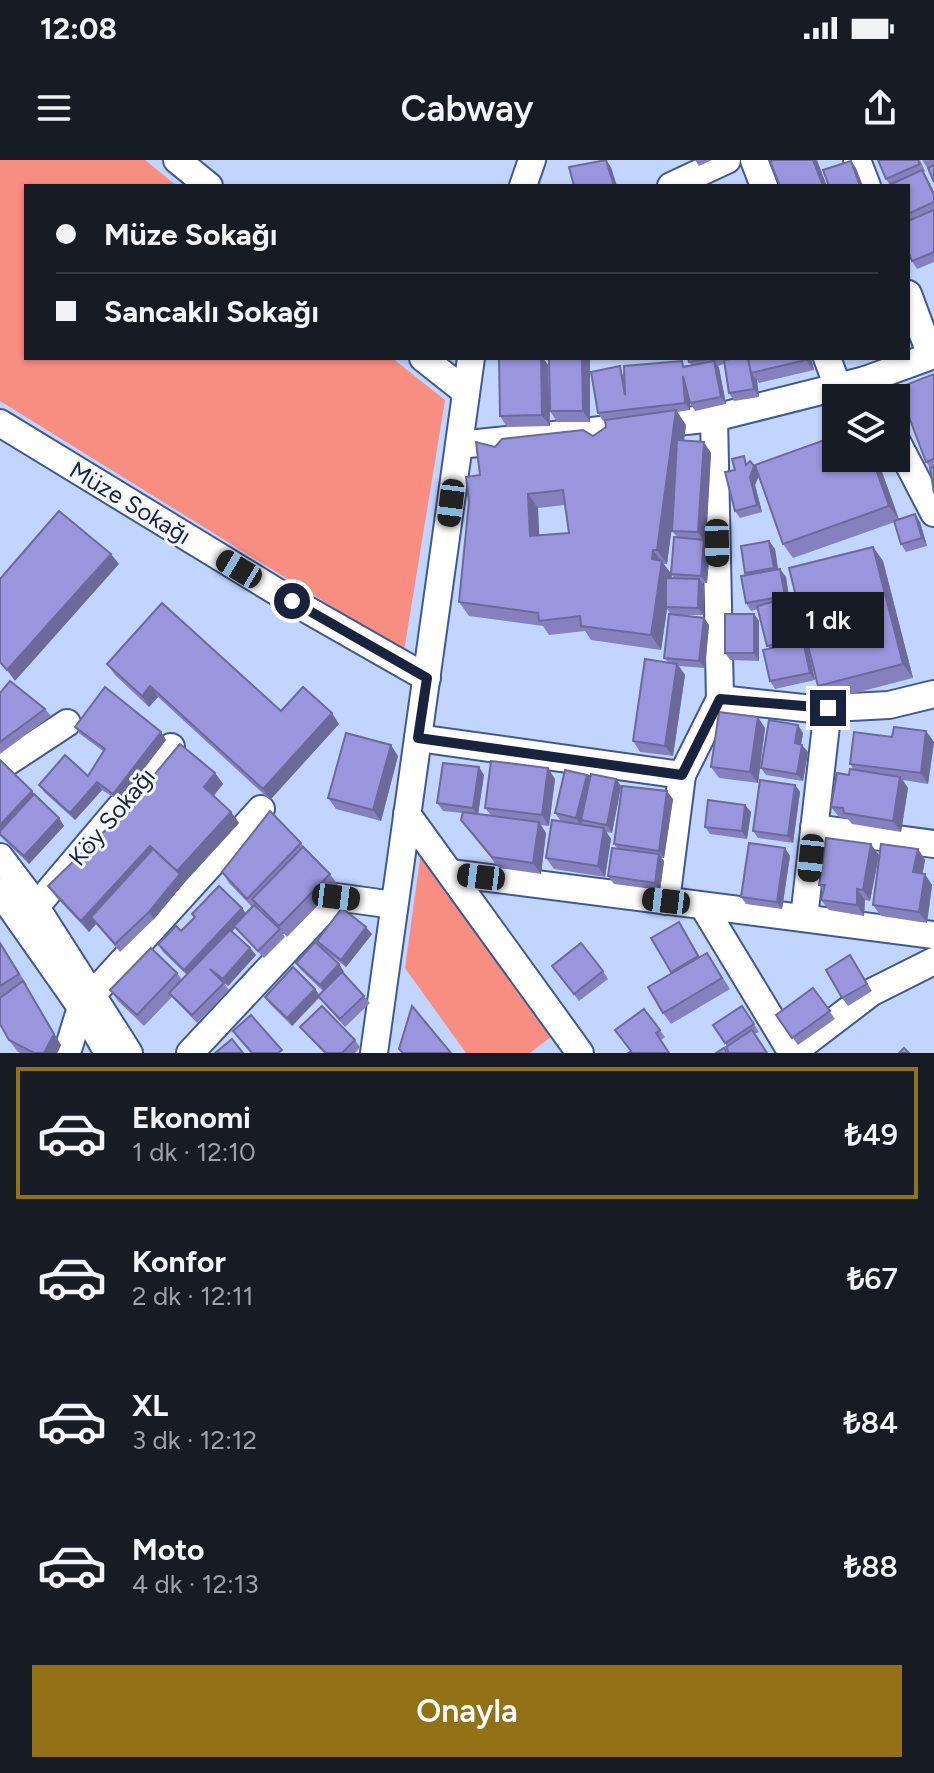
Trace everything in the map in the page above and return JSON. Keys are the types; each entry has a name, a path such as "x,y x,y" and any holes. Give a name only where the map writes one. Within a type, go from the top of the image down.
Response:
{"street":[{"path":"177,160 207,184"},
{"path":"524,184 532,160"},
{"path":"675,184 727,160"},
{"path":"754,160 763,184"},
{"path":"857,160 866,184"},
{"path":"879,384 933,355 910,299"},
{"path":"426,360 466,392"},
{"path":"374,1053 471,360"},
{"path":"828,360 837,384"},
{"path":"459,445 714,418 822,391"},
{"path":"666,901 682,775 720,699 714,418"},
{"name":"Müze Sokağı","path":"0,423 292,601 427,678"},
{"path":"910,467 934,513"},
{"path":"720,699 828,708 889,705 934,694"},
{"path":"804,918 828,708"},
{"path":"0,767 67,723"},
{"path":"418,738 682,775"},
{"name":"Köy Sokağı","path":"29,915 171,747"},
{"path":"67,1053 87,1000 261,809"},
{"path":"407,814 576,1052"},
{"path":"814,828 934,844"},
{"path":"0,857 29,915 87,1000 129,1053"},
{"path":"450,873 934,935"},
{"path":"0,892 29,915"},
{"path":"190,1053 336,897 394,905"},
{"path":"703,906 792,1053 872,992 934,961"},
{"path":"87,1000 108,1053"}],"shaded area":[{"path":"0,160 145,160 175,184 24,184 24,360 395,360 445,400 404,651 0,401"},
{"path":"424,830 565,1026 530,1053 466,1053 405,968"}],"building":[{"path":"606,160 613,184 573,184 569,167"},
{"path":"813,160 822,184 779,184 770,161"},
{"path":"878,160 918,160 920,164 886,179"},
{"path":"851,161 859,184 828,184 823,170"},
{"path":"934,165 934,182 928,168"},
{"path":"922,170 934,195 934,202 910,213 910,184 891,184"},
{"path":"934,210 934,252 912,261 910,256 910,220"},
{"path":"499,360 541,360 542,415 500,416"},
{"path":"549,360 582,360 583,411 550,411"},
{"path":"724,360 748,360 754,389 729,393"},
{"path":"748,360 806,360 751,373"},
{"path":"682,361 683,367 714,361 721,397 690,403 683,376 685,403 598,413 591,372 620,366 625,395 624,366"},
{"path":"934,374 934,459 926,462 910,420 908,384"},
{"path":"676,410 657,550 653,550 652,559 662,561 651,635 581,626 580,616 539,621 538,613 459,602 469,502 466,477 480,475 476,442 495,447 502,439 583,430 593,436 606,427 605,420","holes":["563,490 569,533 530,536 528,494"]},
{"path":"677,440 704,442 698,532 672,531"},
{"path":"822,441 822,472 877,472 889,506 783,544 755,465"},
{"path":"744,456 746,465 750,461 754,466 750,477 757,505 735,511 725,472 735,470 732,459"},
{"path":"934,467 934,493 930,468"},
{"path":"59,511 111,554 7,670 0,662 0,579"},
{"path":"915,514 922,538 901,544 894,521"},
{"path":"674,537 704,540 701,576 671,574"},
{"path":"769,541 774,568 745,573 741,546"},
{"path":"873,547 903,664 818,686 789,568"},
{"path":"780,569 785,596 746,603 741,576"},
{"path":"666,578 699,579 698,608 666,607"},
{"path":"790,597 799,638 767,646 757,606"},
{"path":"162,603 281,711 303,687 332,713 263,789 150,686 142,696 107,664"},
{"path":"669,614 704,618 699,661 664,658"},
{"path":"725,614 754,614 754,653 725,653"},
{"path":"803,641 810,673 770,681 763,650"},
{"path":"645,659 677,664 665,746 633,741"},
{"path":"10,681 45,709 0,742 0,693"},
{"path":"105,687 161,732 113,794 97,782 70,813 39,785 65,755 88,776 105,749 75,727"},
{"path":"719,712 758,717 750,772 711,767"},
{"path":"769,720 798,725 795,743 802,745 797,774 761,768"},
{"path":"894,727 926,731 921,773 850,764 854,732 892,737"},
{"path":"346,733 391,745 373,810 328,798"},
{"path":"180,744 215,773 204,787 231,812 177,871 150,846 81,921 48,886 120,816"},
{"path":"0,760 32,791 0,825"},
{"path":"491,761 548,768 542,815 485,808"},
{"path":"443,763 479,767 473,808 437,803"},
{"path":"850,769 900,777 893,821 844,813 843,808 831,807 837,773 849,775"},
{"path":"565,770 587,775 576,818 555,813"},
{"path":"591,774 616,779 607,825 581,820"},
{"path":"760,780 795,785 788,836 753,831"},
{"path":"622,786 667,791 659,851 614,844"},
{"path":"34,794 59,818 24,856 0,831"},
{"path":"708,800 745,805 742,831 705,827"},
{"path":"270,811 301,843 247,899 222,872"},
{"path":"463,812 539,822 533,863 492,857 461,820"},
{"path":"552,820 604,828 598,866 546,858"},
{"path":"826,838 871,844 863,890 857,889 857,905 821,900 825,885 819,885"},
{"path":"749,843 785,848 777,902 741,897"},
{"path":"881,844 918,849 913,872 925,874 919,912 873,905"},
{"path":"303,847 330,874 279,926 252,899"},
{"path":"612,848 659,854 655,883 608,876"},
{"path":"153,849 180,874 149,912 115,944 91,917"},
{"path":"219,886 242,908 184,970 158,944 176,926 181,931 195,917 192,914"},
{"path":"254,905 280,929 258,951 234,926"},
{"path":"342,908 366,927 341,960 317,941"},
{"path":"679,922 698,956 671,972 651,938"},
{"path":"230,930 250,948 223,979 210,969 224,983 192,1015 169,993"},
{"path":"315,942 339,964 320,985 296,963"},
{"path":"0,943 19,974 0,986"},
{"path":"581,943 603,971 574,994 552,966"},
{"path":"151,948 177,973 137,1015 110,990"},
{"path":"707,953 722,978 663,1013 648,987"},
{"path":"850,955 867,984 842,998 826,970"},
{"path":"293,967 315,989 287,1018 265,997"},
{"path":"342,972 364,996 340,1019 318,996"},
{"path":"23,981 54,1034 44,1053 34,1053 9,1040 0,1024 0,998"},
{"path":"813,988 830,1011 792,1038 776,1015"},
{"path":"322,1006 355,1040 342,1053 326,1053 300,1027"},
{"path":"412,1006 451,1053 403,1053 399,1049"},
{"path":"742,1006 754,1024 725,1043 713,1025"},
{"path":"644,1009 660,1030 656,1033 669,1053 628,1053 631,1051 615,1030"},
{"path":"251,1015 282,1050 278,1053 252,1053 233,1031"},
{"path":"752,1030 767,1053 729,1053 726,1047"},
{"path":"232,1039 243,1053 215,1053"}],"route":[{"path":"292,601 427,678 418,738 682,775 720,699 828,708"}]}
